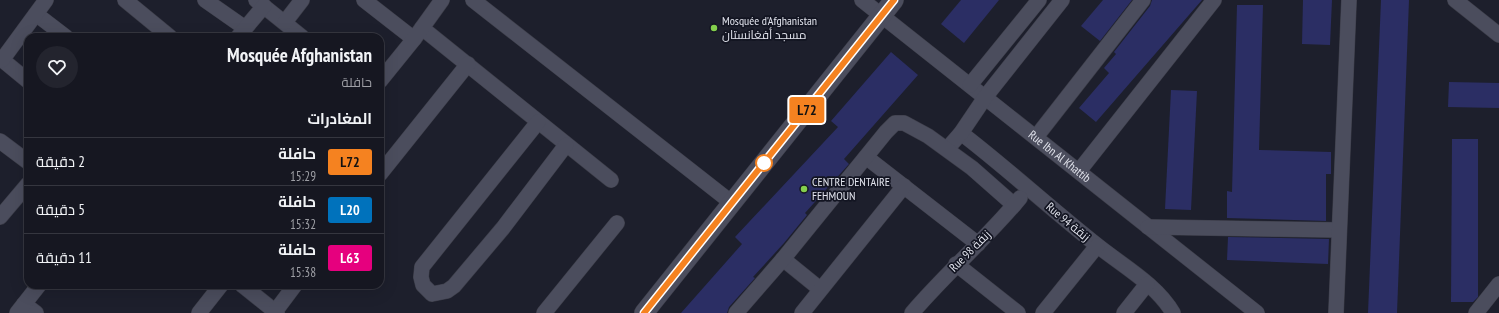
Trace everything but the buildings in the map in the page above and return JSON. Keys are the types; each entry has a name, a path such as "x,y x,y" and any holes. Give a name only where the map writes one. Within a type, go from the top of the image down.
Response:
{"street":[{"path":"24,78 1,59 46,0"},
{"path":"125,0 165,33"},
{"path":"205,0 242,33 260,3 297,33"},
{"path":"285,22 302,0"},
{"path":"364,0 468,64 611,180"},
{"path":"384,76 418,34 442,0"},
{"path":"473,0 732,203"},
{"name":"Rue Ibn Al Khattib","path":"862,0 986,96 1253,312"},
{"path":"644,313 894,0"},
{"path":"970,85 1039,0"},
{"path":"947,149 961,133 986,96 1062,0"},
{"path":"1036,137 1143,0"},
{"path":"1336,313 1349,0"},
{"path":"1079,171 1212,1"},
{"path":"1463,3 1499,35"},
{"path":"36,14 61,33"},
{"path":"384,169 468,64"},
{"path":"538,122 422,267 420,277 426,289 432,294 439,293 454,286 503,228 566,145"},
{"path":"736,313 783,259 886,132 895,123 904,123 947,149 972,168 1014,205"},
{"name":"Rue 94 زنقة","path":"961,133 1097,246 1147,284 1168,304 1173,313"},
{"path":"0,141 24,159"},
{"path":"866,157 978,244"},
{"path":"802,313 820,289 864,238 904,186"},
{"name":"Rue 98 زنقة","path":"912,313 956,264 978,244 1029,188"},
{"path":"1,215 24,189"},
{"path":"544,313 617,223"},
{"path":"1148,226 1339,230"},
{"path":"1043,313 1097,246"},
{"path":"783,259 820,289"},
{"path":"956,264 1018,313"},
{"path":"1124,313 1147,284"},
{"path":"1476,313 1499,284"},
{"path":"36,289 20,308 36,313"},
{"path":"199,313 218,289"},
{"path":"247,289 275,312 292,289"}],"bus line":[{"name":"L72","path":"644,313 894,0"}],"place":[{"name":"Mosquée d'Afghanistan مسجد أفغانستان","path":"714,28"},
{"name":"CENTRE DENTAIRE FEHMOUN","path":"804,189"}]}
